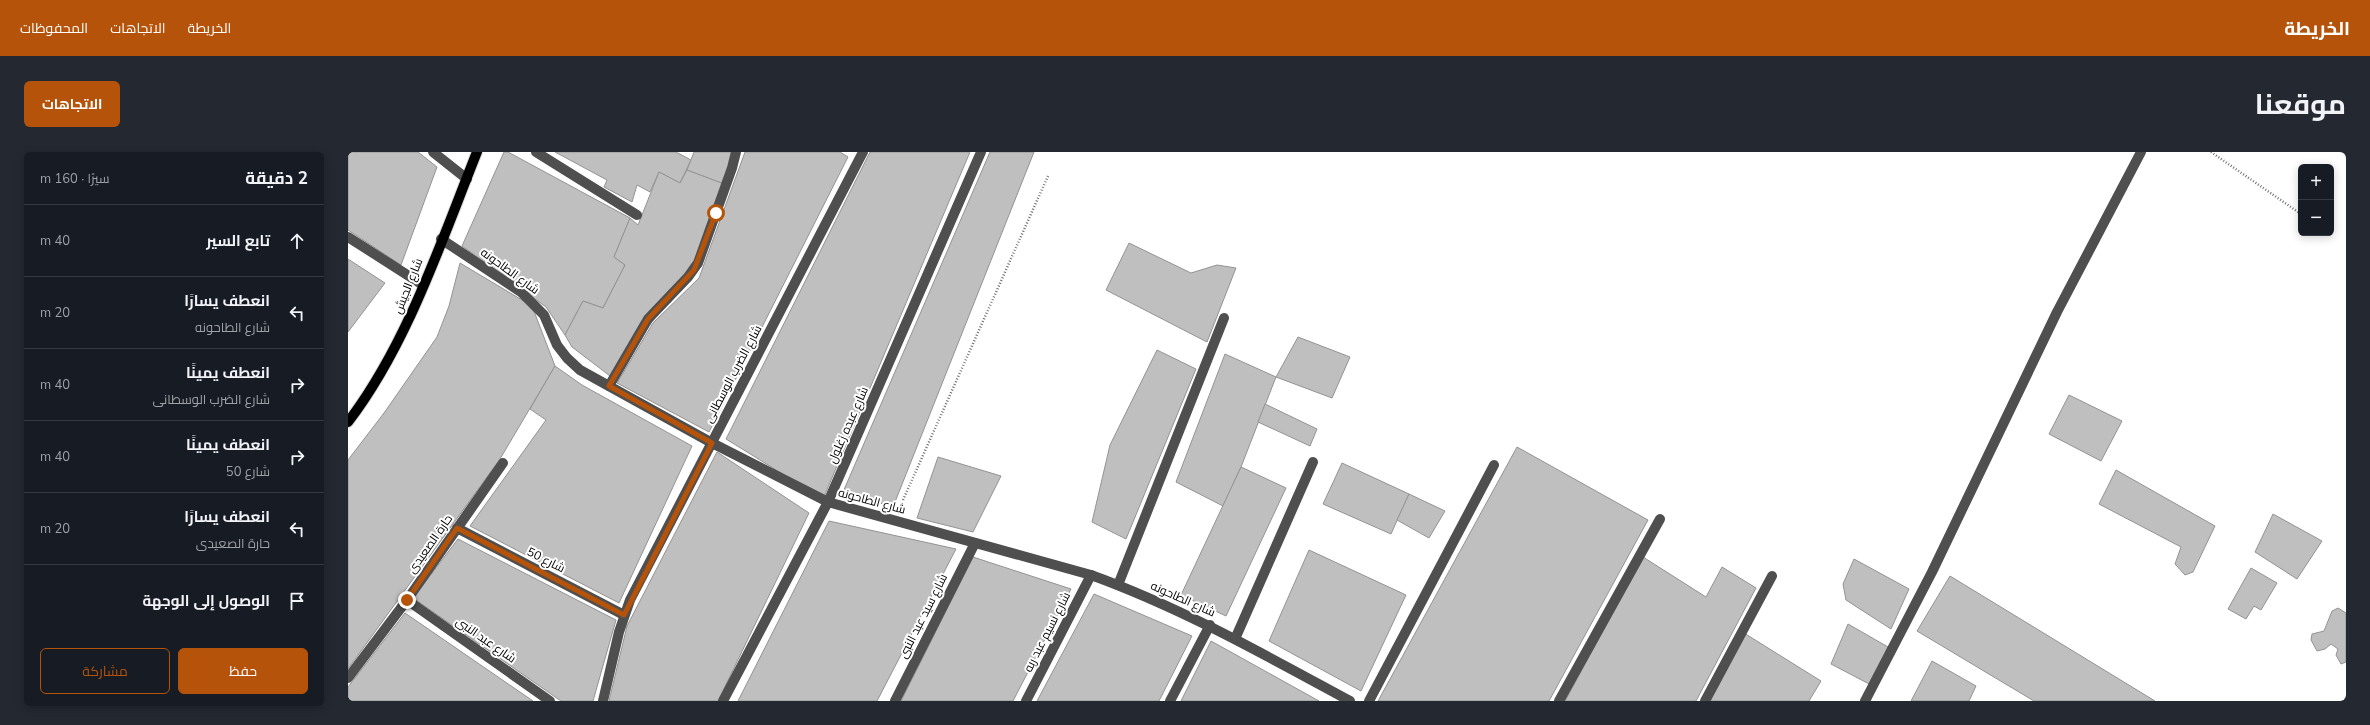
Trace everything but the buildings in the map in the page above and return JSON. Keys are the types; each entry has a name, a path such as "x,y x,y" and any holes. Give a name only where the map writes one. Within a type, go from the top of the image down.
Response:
{"main road":[{"name":"شارع الجيش","path":"348,422 382,372 404,329 478,152"}],"street":[{"path":"433,152 466,179"},
{"path":"536,152 638,215"},
{"path":"609,386 648,319 688,277 698,263 732,168 736,152"},
{"name":"شارع عبده زغلول","path":"723,701 828,502 981,152"},
{"path":"1864,701 1932,572 2057,312 2141,152"},
{"name":"شارع الضرب الوسطانى","path":"603,701 624,615 860,153"},
{"path":"348,237 423,285"},
{"name":"شارع الطاحونه","path":"442,239 522,292 544,315 557,345 567,358 580,370 712,443 828,502 1091,575 1118,585 1210,625 1350,701"},
{"path":"1118,585 1224,318"},
{"path":"1235,639 1313,462"},
{"name":"حارة الصعيدى","path":"348,678 407,600 503,463"},
{"path":"1369,701 1494,465"},
{"path":"1558,701 1660,519"},
{"name":"شارع 50","path":"457,528 624,615"},
{"name":"شارع سيد عبد النبى","path":"895,701 975,543"},
{"name":"شارع نسيم عبد ربه","path":"1026,701 1091,575"},
{"path":"1705,701 1772,576"},
{"name":"شارع عبد النبى","path":"407,600 550,701"},
{"path":"1170,701 1210,625"}],"path":[{"path":"2211,152 2298,212"},
{"path":"894,520 1048,176"}],"route":[{"path":"407,600 457,528 624,615 630,600 712,443 609,386 640,329 694,270 698,263 716,213"}]}
